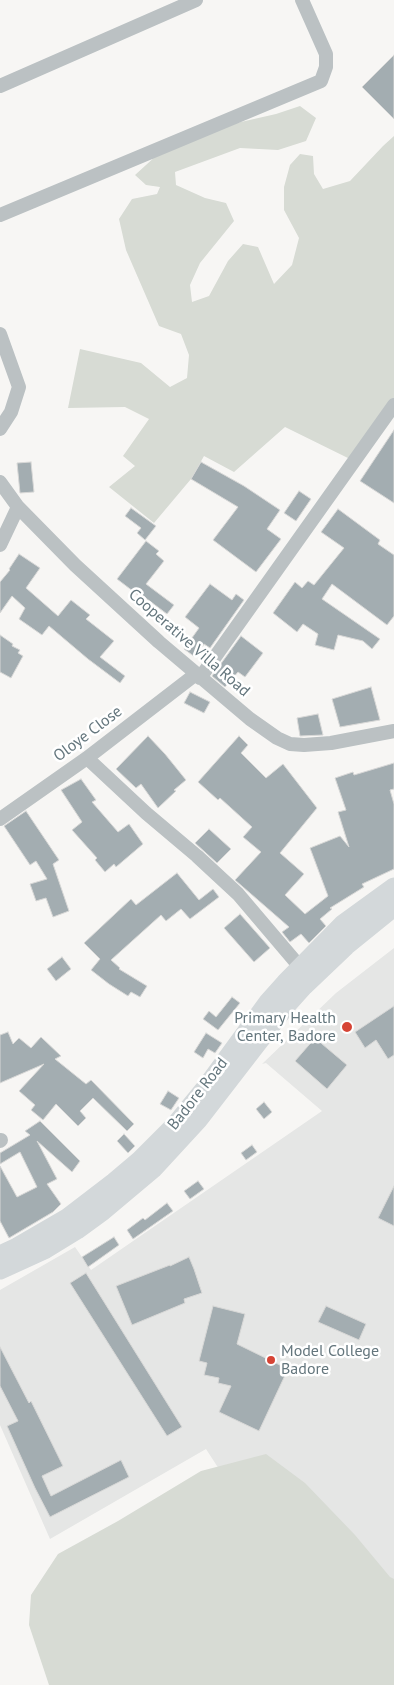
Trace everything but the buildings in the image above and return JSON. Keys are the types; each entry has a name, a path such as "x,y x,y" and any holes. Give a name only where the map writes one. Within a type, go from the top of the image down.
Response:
{"main road":[{"name":"Badore Road","path":"0,1255 66,1218 114,1182 163,1138 206,1087 268,1002 300,967 343,924 394,887"},
{"name":"Badore Road","path":"0,1270 46,1249 77,1230 111,1205 153,1169 199,1119 287,1005 304,986 346,946 394,907"}],"street":[{"path":"0,86 196,0"},
{"path":"0,215 321,80 326,67 326,54 302,0"},
{"path":"0,334 19,387 11,412 0,429"},
{"name":"Oloye Close","path":"0,819 198,676 394,405"},
{"name":"Cooperative Villa Road","path":"0,482 18,506 75,565 198,676 250,719 277,738 290,744 304,745 394,730"},
{"path":"0,545 18,506"},
{"path":"87,758 133,802 197,856 238,894 300,967"}],"shaded area":[{"path":"300,106 316,118 306,141 278,150 240,148 175,172 176,185 205,198 226,203 234,221 200,263 190,285 192,302 209,296 228,261 243,244 258,247 274,284 292,265 299,238 284,210 284,187 290,165 300,154 313,156 314,174 323,189 350,181 394,136 394,404 354,461 285,427 234,472 204,456 191,479 154,523 109,487 135,466 123,456 149,419 125,407 68,408 80,349 141,363 170,387 187,378 189,355 181,334 159,326 126,250 119,219 132,199 157,194 160,187 146,185 135,175 157,155 210,129 276,114"},
{"name":"Model College Badore","path":"394,948 394,1685 359,1685 206,1449 50,1539 0,1425 0,1290 75,1247 91,1270 322,1111 266,1063 262,1064 336,993"},
{"path":"266,1454 305,1483 355,1535 390,1577 394,1579 394,1685 49,1685 29,1625 31,1595 58,1554 118,1521 201,1471"}],"place":[{"name":"Primary Health Center, Badore","path":"347,1027"},
{"name":"Model College Badore","path":"271,1360"}]}
